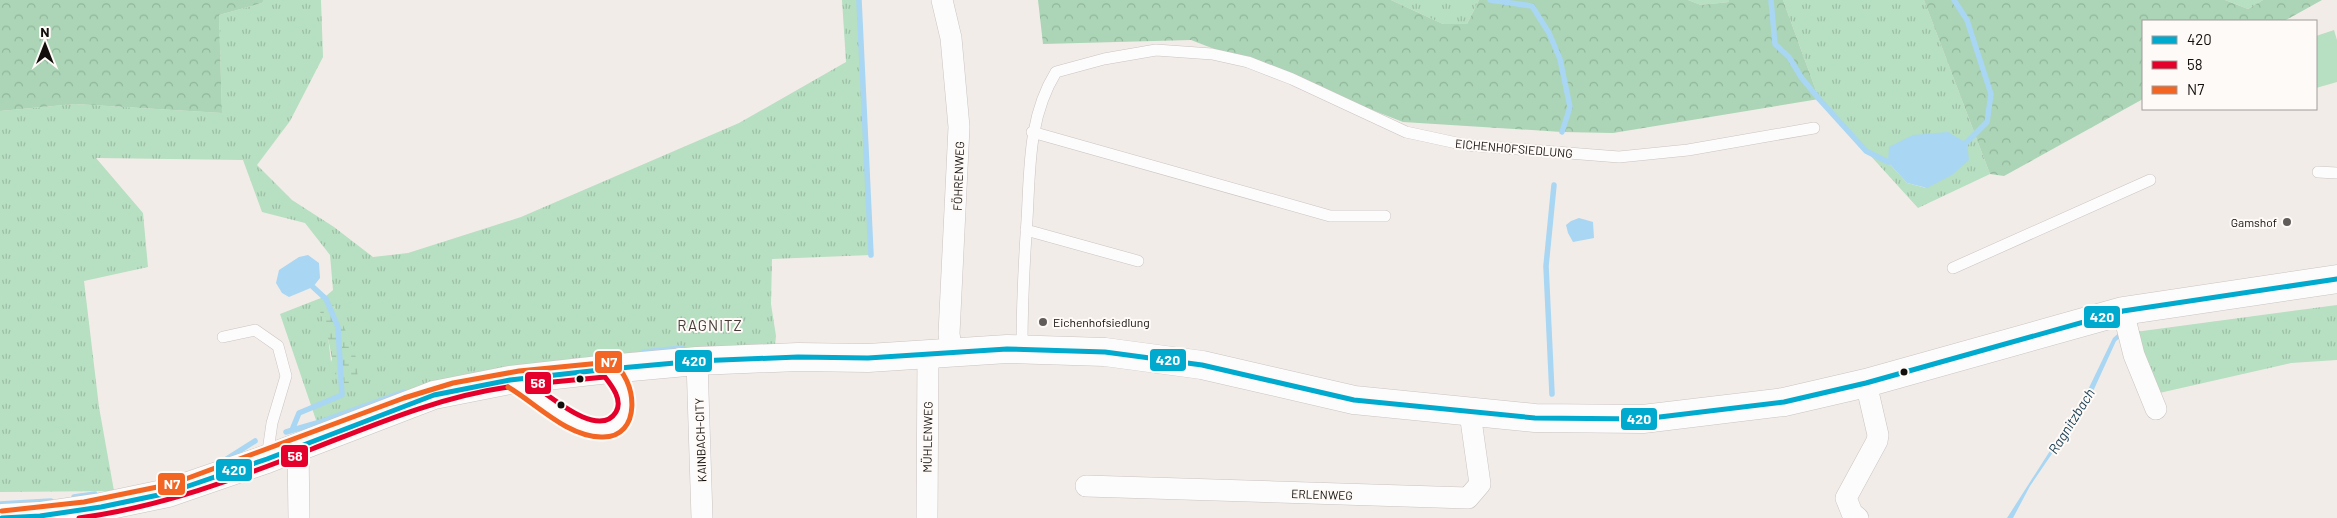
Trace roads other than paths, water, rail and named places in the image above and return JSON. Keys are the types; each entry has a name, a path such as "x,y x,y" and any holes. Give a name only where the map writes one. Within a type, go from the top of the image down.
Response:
{"main road":[{"path":"2,518 40,516 101,507 158,495 298,448 434,395 510,380 609,369 697,361 940,354 1022,349 1105,352 1202,366 1354,400 1535,418 1643,419 1784,402 2337,279"}],"street":[{"name":"FÖHRENWEG","path":"940,354 949,334 959,126 951,38 942,0"},
{"path":"2126,326 2156,409"},
{"name":"MÜHLENWEG","path":"926,518 940,354"},
{"name":"KAINBACH-CITY","path":"697,361 702,518"},
{"path":"1858,518 1852,513 1846,498 1877,441 1878,435 1866,383"},
{"name":"ERLENWEG","path":"1086,486 1468,498 1480,484 1470,413"},
{"path":"298,448 299,518"}],"lane":[{"name":"EICHENHOFSIEDLUNG","path":"1022,349 1022,307 1032,132 1045,89 1056,72 1104,59 1156,50 1212,54 1248,62 1292,79 1406,132 1466,145 1619,158 1688,150 1814,128"},
{"path":"1032,132 1330,216 1385,216"},
{"path":"2318,172 2337,173"},
{"path":"1953,268 2150,180"},
{"path":"1026,230 1138,261"},
{"path":"223,337 255,330 278,346 286,376 272,423 267,459"},
{"path":"510,380 576,423 593,429 606,429 620,420 626,407 622,389 609,369"}],"water":[{"path":"1948,132 1967,143 1969,160 1952,175 1927,188 1907,183 1888,162 1889,147 1913,135"},
{"path":"1579,218 1593,222 1594,238 1573,242 1566,225"},
{"path":"308,255 319,263 320,278 313,287 289,297 282,293 276,283 279,270 299,257"},
{"name":"Ragnitzbach","path":"2121,331 2124,335 2116,341 2090,398 2030,486 2013,518 2007,518 2085,396 2113,338"}],"waterway":[{"path":"859,0 871,255"},
{"path":"1490,0 1532,6 1549,33 1560,59 1570,107 1562,132"},
{"path":"1771,0 1775,44 1789,57 1801,77 1819,99 1866,151 1888,162 1894,161"},
{"path":"1954,0 1967,20 1991,94 1987,122 1962,147"},
{"path":"1552,394 1546,266 1554,185"},
{"path":"292,430 299,413 342,395 338,327 326,299 313,287"},
{"path":"644,352 682,348"},
{"path":"286,432 404,392"},
{"path":"225,460 255,441"},
{"path":"74,497 95,494"},
{"path":"0,504 51,501"}],"place":[{"name":"Gamshof","path":"2287,222"},
{"name":"Eichenhofsiedlung","path":"1043,322"}],"district":[{"name":"RAGNITZ","path":"710,325"}]}
